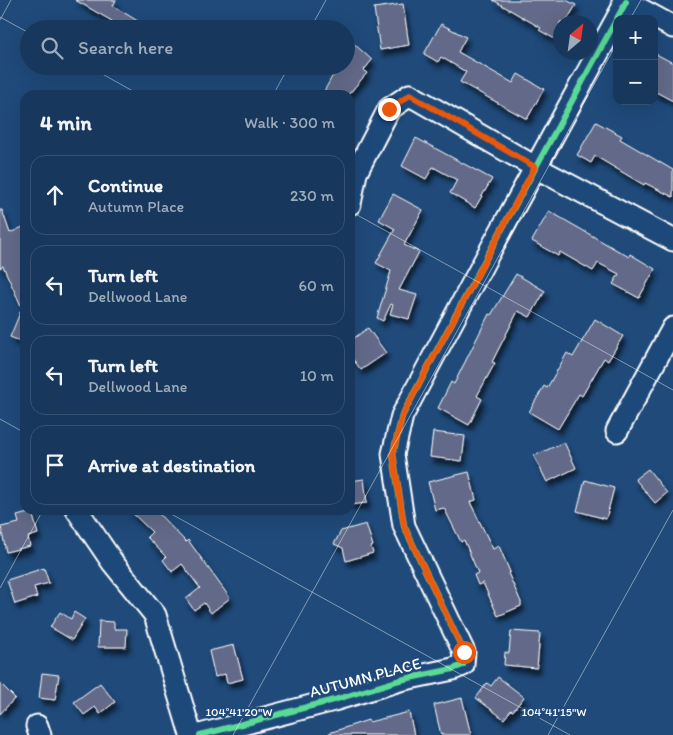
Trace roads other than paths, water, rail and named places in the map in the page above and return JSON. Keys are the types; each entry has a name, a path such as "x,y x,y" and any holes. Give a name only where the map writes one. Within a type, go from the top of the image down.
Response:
{"street":[{"path":"624,1 673,27"},
{"name":"AUTUMN PLACE","path":"200,735 334,700 400,680 453,669 463,665 464,652 404,526 393,454 402,416 624,1"},
{"path":"355,178 389,109 410,95 535,167 673,240"},
{"path":"617,431 673,328"},
{"path":"80,515 112,563 155,615 191,735"}]}
